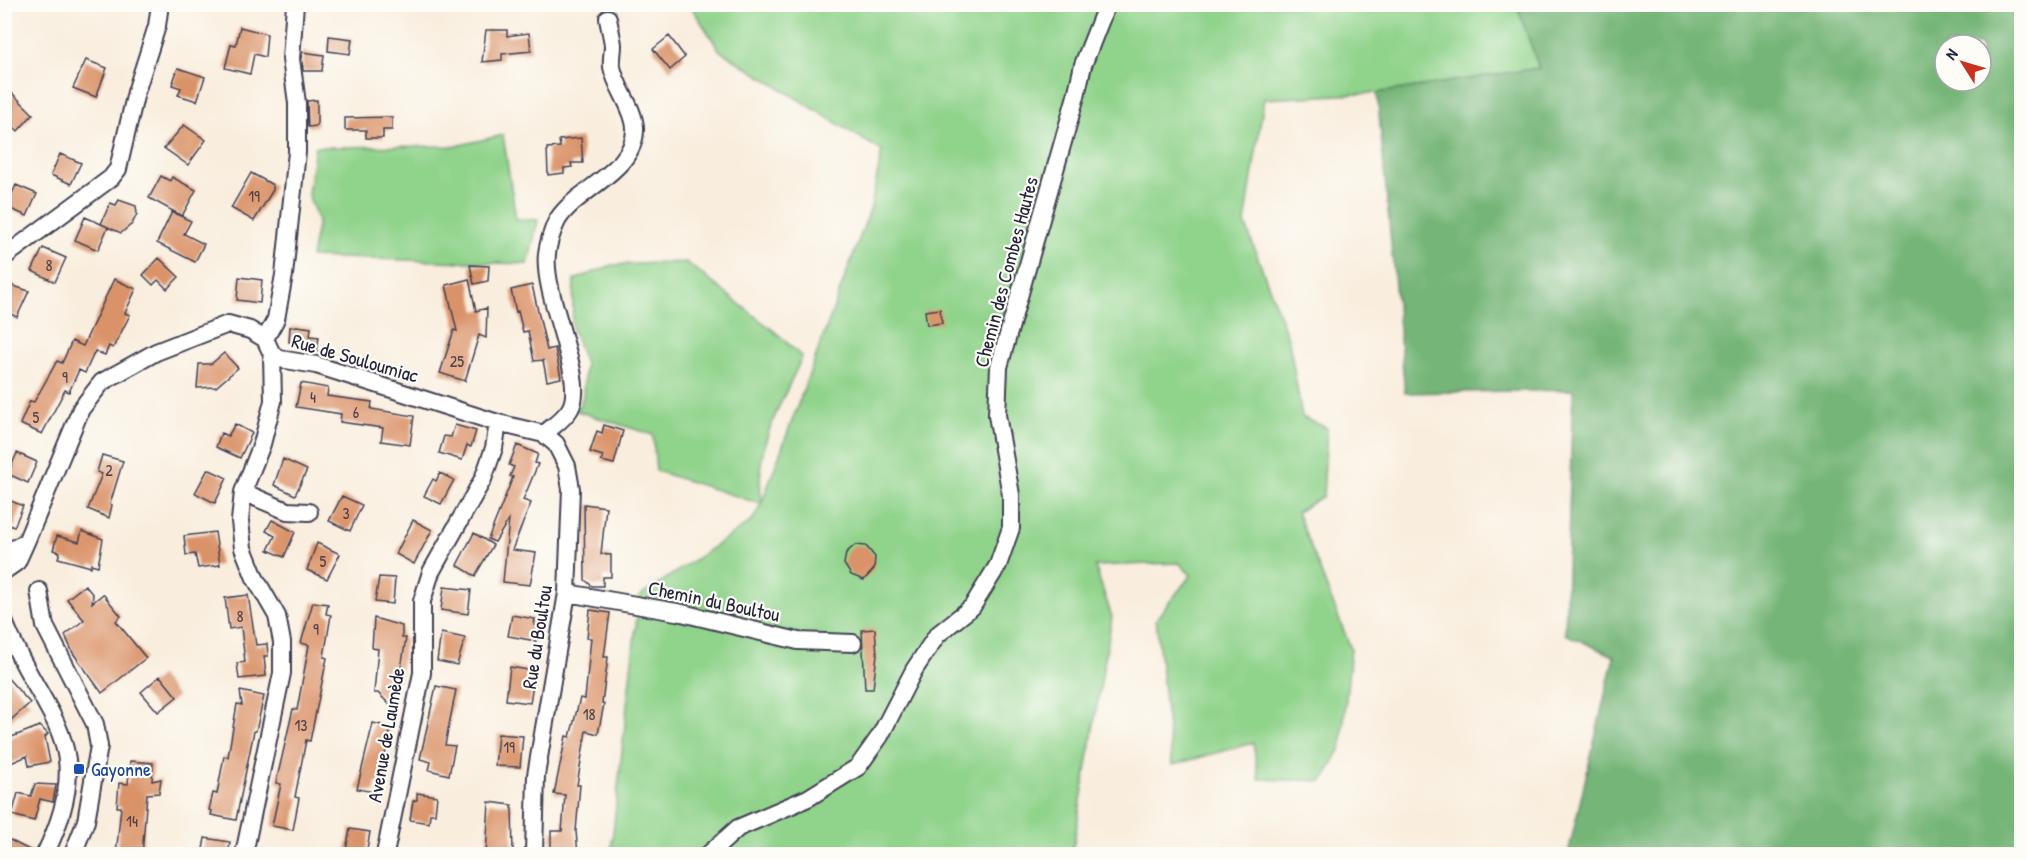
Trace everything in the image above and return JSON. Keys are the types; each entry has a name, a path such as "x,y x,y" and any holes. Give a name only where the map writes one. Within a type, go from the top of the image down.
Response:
{"street":[{"path":"4,257 111,178 118,169 136,92 157,26 160,4"},
{"path":"244,855 282,673 282,642 277,616 255,578 243,548 240,521 243,492 261,444 273,401 268,347 276,319 284,274 297,152 297,102 291,59 295,4"},
{"name":"Chemin des Combes Hautes","path":"709,855 738,828 808,798 858,767 880,736 914,670 937,635 972,607 998,565 1011,528 1011,495 997,416 999,367 1073,108 1083,65 1107,4"},
{"path":"544,434 571,409 575,391 573,365 550,292 547,254 552,236 558,219 574,202 618,165 631,147 635,127 612,68 613,44 608,18"},
{"name":"Rue de Souloumiac","path":"4,571 17,562 81,409 102,382 156,352 228,324 250,330 280,358 316,365 498,423 544,434"},
{"name":"Avenue de Laumède","path":"385,855 422,673 422,601 431,572 483,479 494,448 498,423"},
{"name":"Rue du Boultou","path":"534,855 536,775 567,593 571,489 567,466 556,444 544,434"},
{"path":"243,492 287,511 309,512"},
{"path":"4,554 26,542"},
{"path":"39,591 45,626 95,724 99,747 86,821 73,855"},
{"name":"Chemin du Boultou","path":"567,593 682,613 798,641 853,643"},
{"path":"4,621 12,641 52,710 66,748 68,791 63,814 45,855"}],"green space":[{"path":"690,5 1517,5 1539,68 1377,93 1264,99 1245,223 1289,341 1302,417 1327,428 1323,496 1297,512 1351,649 1341,748 1323,781 1259,779 1253,743 1172,765 1156,619 1191,575 1179,563 1095,566 1112,617 1072,854 620,854 611,851 639,597 752,521 761,504 656,471 653,435 577,411 583,397 585,364 572,328 574,280 612,265 686,262 779,335 802,357 777,410 765,444 760,481 762,502 871,207 882,151 720,51"},
{"path":"1517,5 2021,5 2021,854 1568,854 1614,656 1565,634 1573,390 1405,393 1377,93 1539,68"},
{"path":"503,135 516,219 538,220 528,264 311,257 318,221 308,194 315,147 456,146"}],"building":[{"path":"240,27 267,34 265,57 254,54 250,74 225,68 231,44 236,45"},
{"path":"486,30 507,30 507,36 529,33 531,51 502,54 502,60 482,62"},
{"path":"329,36 352,39 350,54 328,51"},
{"path":"669,36 685,57 670,70 653,49"},
{"path":"302,52 324,55 322,71 303,71"},
{"path":"86,60 107,68 96,97 73,88"},
{"path":"178,68 205,77 197,101 178,95 181,88 172,85"},
{"path":"11,92 33,114 18,131 4,117 4,98"},
{"path":"317,100 317,126 308,127 307,101"},
{"path":"392,117 392,130 383,130 383,138 366,138 366,130 345,130 345,118"},
{"path":"184,125 206,140 188,165 164,148"},
{"path":"581,138 583,163 571,163 572,167 564,168 564,173 548,175 547,148 560,147 559,140"},
{"path":"60,154 81,163 71,184 51,175"},
{"path":"251,173 273,185 273,190 254,221 231,208"},
{"path":"161,176 170,181 172,177 196,190 182,216 149,198"},
{"path":"16,185 37,194 27,216 6,207"},
{"path":"119,200 136,206 137,214 132,224 121,233 101,224 110,203 116,205"},
{"path":"172,212 191,221 184,234 204,244 195,262 157,243"},
{"path":"85,217 108,227 98,250 75,240"},
{"path":"43,248 66,258 55,282 32,271"},
{"path":"159,258 179,277 167,289 158,280 153,285 143,275"},
{"path":"470,265 489,266 488,281 474,284"},
{"path":"239,277 262,280 260,303 237,300"},
{"path":"114,279 136,289 125,313 130,315 113,348 109,346 105,355 95,351 85,373 79,370 69,392 65,390 42,434 20,424 30,401 34,402 57,361 62,363 72,341 83,346"},
{"path":"469,279 476,311 487,308 486,338 479,335 465,381 440,373 454,330 457,331 446,285"},
{"path":"4,283 29,291 17,317 4,311"},
{"path":"532,285 547,350 555,348 561,378 547,381 543,360 534,361 528,331 523,332 518,311 516,312 511,290"},
{"path":"940,309 942,323 927,325 925,311"},
{"path":"290,327 311,328 310,336 319,337 317,351 304,349 305,345 289,342"},
{"path":"224,353 238,368 216,387 197,388 199,364 211,364"},
{"path":"301,383 328,388 327,396 372,402 371,409 414,416 410,445 381,441 383,428 340,422 341,414 296,407"},
{"path":"235,424 252,433 240,458 216,447 221,433 228,436"},
{"path":"455,425 476,431 471,447 467,445 462,460 439,453 444,436 451,437"},
{"path":"604,425 623,431 614,464 601,461 603,456 590,452 597,431 602,433"},
{"path":"517,445 538,454 535,463 538,464 523,500 531,503 512,550 536,553 530,585 503,582 509,519 495,542 488,539 513,477 510,476 514,467 509,465"},
{"path":"17,453 37,462 28,483 8,474"},
{"path":"102,455 123,461 110,504 112,505 109,518 88,509 102,474 97,472"},
{"path":"283,459 307,470 295,495 274,485"},
{"path":"208,469 227,478 215,503 195,493"},
{"path":"440,473 454,480 441,504 424,496 433,479 436,481"},
{"path":"342,496 362,505 350,531 329,521"},
{"path":"4,498 23,506 14,527 4,523"},
{"path":"584,504 606,507 601,554 611,555 611,577 603,577 603,586 592,586 585,580"},
{"path":"272,520 295,532 284,557 268,550 275,536 266,531"},
{"path":"413,520 432,530 414,564 396,554"},
{"path":"82,531 103,539 98,566 91,564 91,567 58,558 60,552 53,550 57,536 79,542"},
{"path":"215,532 220,565 198,568 195,554 186,555 184,536"},
{"path":"474,533 493,545 475,576 457,565"},
{"path":"317,543 340,554 327,579 307,570"},
{"path":"855,545 866,546 875,557 874,569 864,580 851,575 844,564 846,553"},
{"path":"379,577 395,578 393,604 375,602"},
{"path":"85,585 93,595 92,603 103,594 121,616 116,621 146,658 102,693 73,653 65,635 84,620 67,599"},
{"path":"444,587 471,590 468,614 441,610"},
{"path":"248,595 256,645 267,644 268,656 264,656 266,676 239,679 237,663 245,662 241,627 229,629 225,598"},
{"path":"313,602 328,604 326,614 331,615 324,657 327,658 310,741 306,740 295,797 299,798 293,830 272,826 281,784 276,783 293,709 297,710 309,645 301,643"},
{"path":"590,610 610,613 604,657 608,657 602,703 604,704 598,734 586,731 577,785 580,785 576,831 578,855 553,855 551,831 562,831 565,795 554,794 566,736 570,737 580,698 585,699 591,638 587,638"},
{"path":"512,615 535,619 534,625 538,626 536,641 508,636"},
{"path":"374,618 402,626 402,638 406,638 399,680 395,680 393,708 378,693 374,693 378,649 372,648"},
{"path":"875,629 877,654 873,689 865,689 862,630"},
{"path":"441,633 465,638 457,665 437,661"},
{"path":"510,667 535,671 530,703 506,700"},
{"path":"4,674 30,703 4,726"},
{"path":"160,676 177,697 158,712 141,692"},
{"path":"436,686 456,690 445,745 455,746 449,775 429,770 431,762 420,759"},
{"path":"240,691 264,696 256,731 254,731 236,820 211,815 212,811 209,810 213,793 217,794 224,756 228,757 237,704 242,705"},
{"path":"373,723 391,727 379,783 376,783 374,792 357,789"},
{"path":"40,726 48,734 45,737 50,762 29,766 27,756 4,766 4,740"},
{"path":"498,734 523,736 520,767 495,766"},
{"path":"130,761 153,763 152,781 161,779 159,793 147,794 142,855 116,855 121,807 117,807 119,783 128,784"},
{"path":"35,784 56,785 53,802 40,799 34,821 12,815 18,793 31,796"},
{"path":"417,793 437,796 435,814 430,814 429,823 410,820 413,801 417,800"},
{"path":"489,802 512,805 513,855 486,855"},
{"path":"350,829 370,832 366,855 345,855"},
{"path":"4,837 35,853 35,855 4,855"},
{"path":"205,838 230,842 228,855 202,855"}],"place":[{"name":"Gayonne","path":"79,769"}]}
